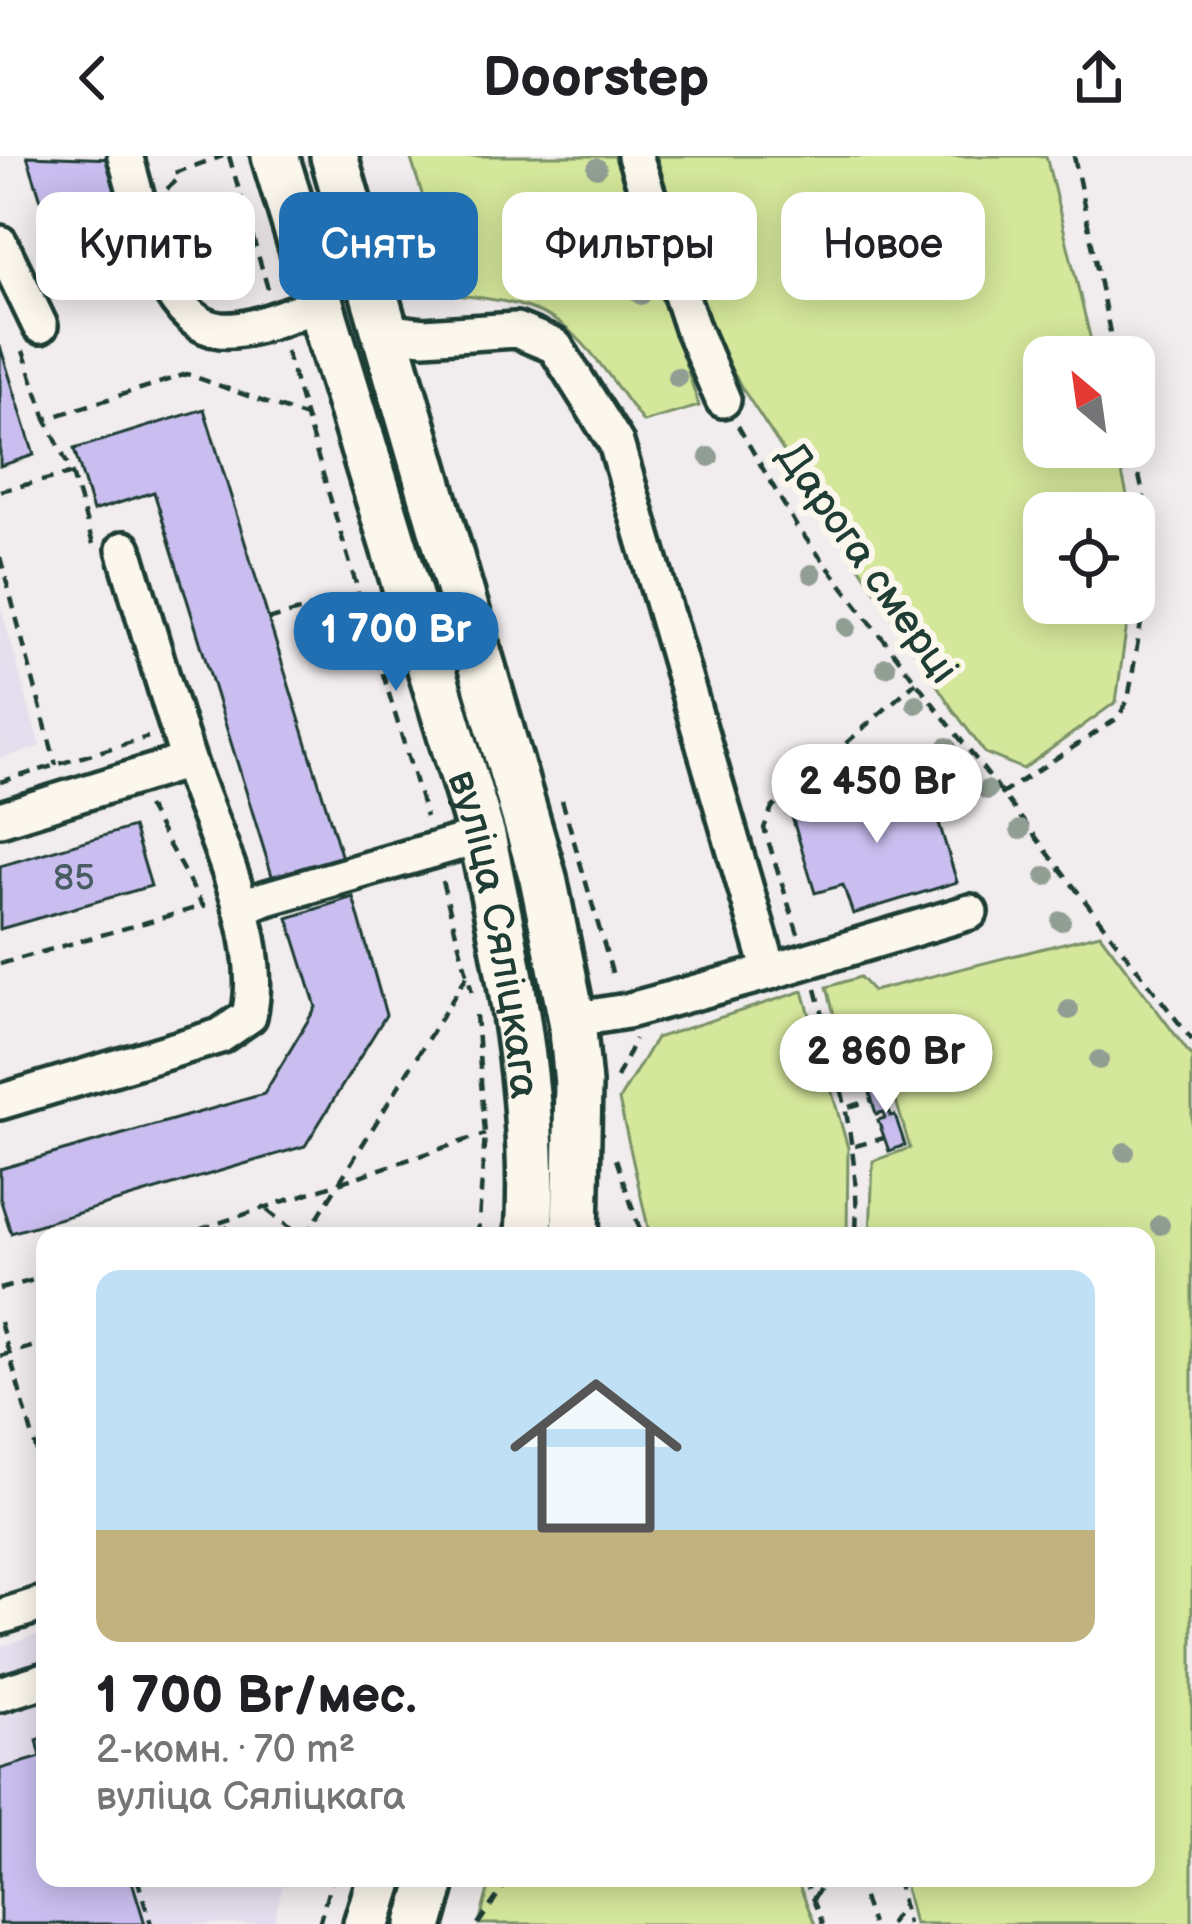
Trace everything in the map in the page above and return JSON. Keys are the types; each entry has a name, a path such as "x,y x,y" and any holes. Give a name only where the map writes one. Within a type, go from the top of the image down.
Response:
{"main road":[{"name":"вуліца Сяліцкага","path":"275,156 482,836 506,950 523,1081 529,1227"},
{"name":"вуліца Сяліцкага","path":"334,156 543,878 572,1020 578,1084 575,1227"},
{"path":"367,1924 377,1887"},
{"path":"420,1924 430,1887"}],"street":[{"path":"125,156 136,192"},
{"path":"635,156 691,326 723,400"},
{"path":"0,244 36,320"},
{"path":"178,300 199,323 218,330 242,328 320,304"},
{"path":"382,331 424,336 516,330 555,346 591,398 616,443 770,973"},
{"path":"0,1102 220,1036 248,1016 253,996 240,906 188,761 124,549"},
{"path":"0,818 188,761"},
{"path":"240,906 482,836"},
{"path":"572,1020 770,973 970,912"},
{"path":"0,1617 36,1606"},
{"path":"0,1694 36,1683"}],"path":[{"path":"164,192 176,181 174,172 226,156 361,593 468,974 485,1134 479,1227"},
{"path":"1074,156 1111,336"},
{"path":"36,320 56,300"},
{"name":"Дарога смерці","path":"723,400 797,527 1192,1040"},
{"path":"1000,795 1118,718 1128,700 1154,546 1137,468"},
{"path":"0,491 72,474"},
{"path":"0,557 56,766"},
{"path":"268,620 361,593"},
{"path":"856,1227 855,1146 848,1108 764,828 772,808 916,682"},
{"path":"0,964 203,907"},
{"path":"309,1227 468,974"},
{"path":"848,1108 872,1100"},
{"path":"210,1227 485,1134"},
{"path":"855,1146 884,1138"},
{"path":"616,1159 639,1227"},
{"path":"266,1210 290,1227"},
{"path":"228,1227 233,1220"},
{"path":"0,1289 36,1279"},
{"path":"0,1322 36,1448"},
{"path":"0,1356 36,1346"},
{"path":"140,1887 152,1924"},
{"path":"318,1924 329,1887"},
{"path":"478,1924 504,1887"},
{"path":"808,1887 823,1924"},
{"path":"813,1899 821,1887"},
{"path":"859,1887 872,1924"},
{"path":"899,1887 907,1924"},
{"path":"889,1924 903,1904"}],"shaded area":[{"path":"0,604 40,747 0,758"},
{"path":"36,1636 36,1887 283,1887 273,1924 0,1924 0,1647"}],"green space":[{"path":"410,156 619,156 631,192 502,192 502,300 665,300 699,406 643,422 568,329 523,306 478,297 478,192 421,192"},
{"path":"657,156 1046,156 1090,336 1023,336 1023,468 1121,468 1126,492 1023,492 1023,624 1127,624 1116,702 1023,769 985,753 742,388 702,317 697,300 757,300 757,192 667,192"},
{"path":"1100,934 1192,1057 1192,1924 914,1924 905,1887 1155,1887 1155,1227 870,1227 873,1161 910,1148 886,1067 851,1081 827,987 860,977 873,991"},
{"path":"803,991 848,1148 847,1227 648,1227 619,1100 656,1038"},
{"path":"489,1887 800,1887 815,1924 479,1924"}],"building":[{"path":"27,156 115,159 125,192 38,192"},
{"path":"0,346 34,455 0,466"},
{"path":"204,409 342,858 273,879 154,492 93,511 74,449"},
{"path":"925,777 957,882 853,914 843,885 815,893 792,817"},
{"path":"133,827 151,886 0,929 0,866"},
{"path":"353,897 386,1015 305,1146 11,1233 0,1198 0,1169 264,1094 316,1007 288,918"},
{"path":"885,1080 890,1116 895,1115 905,1145 889,1151 878,1120 885,1118 883,1112 876,1114 868,1086"},
{"path":"36,1758 36,1887 134,1887 145,1924 0,1924 0,1769"}]}
